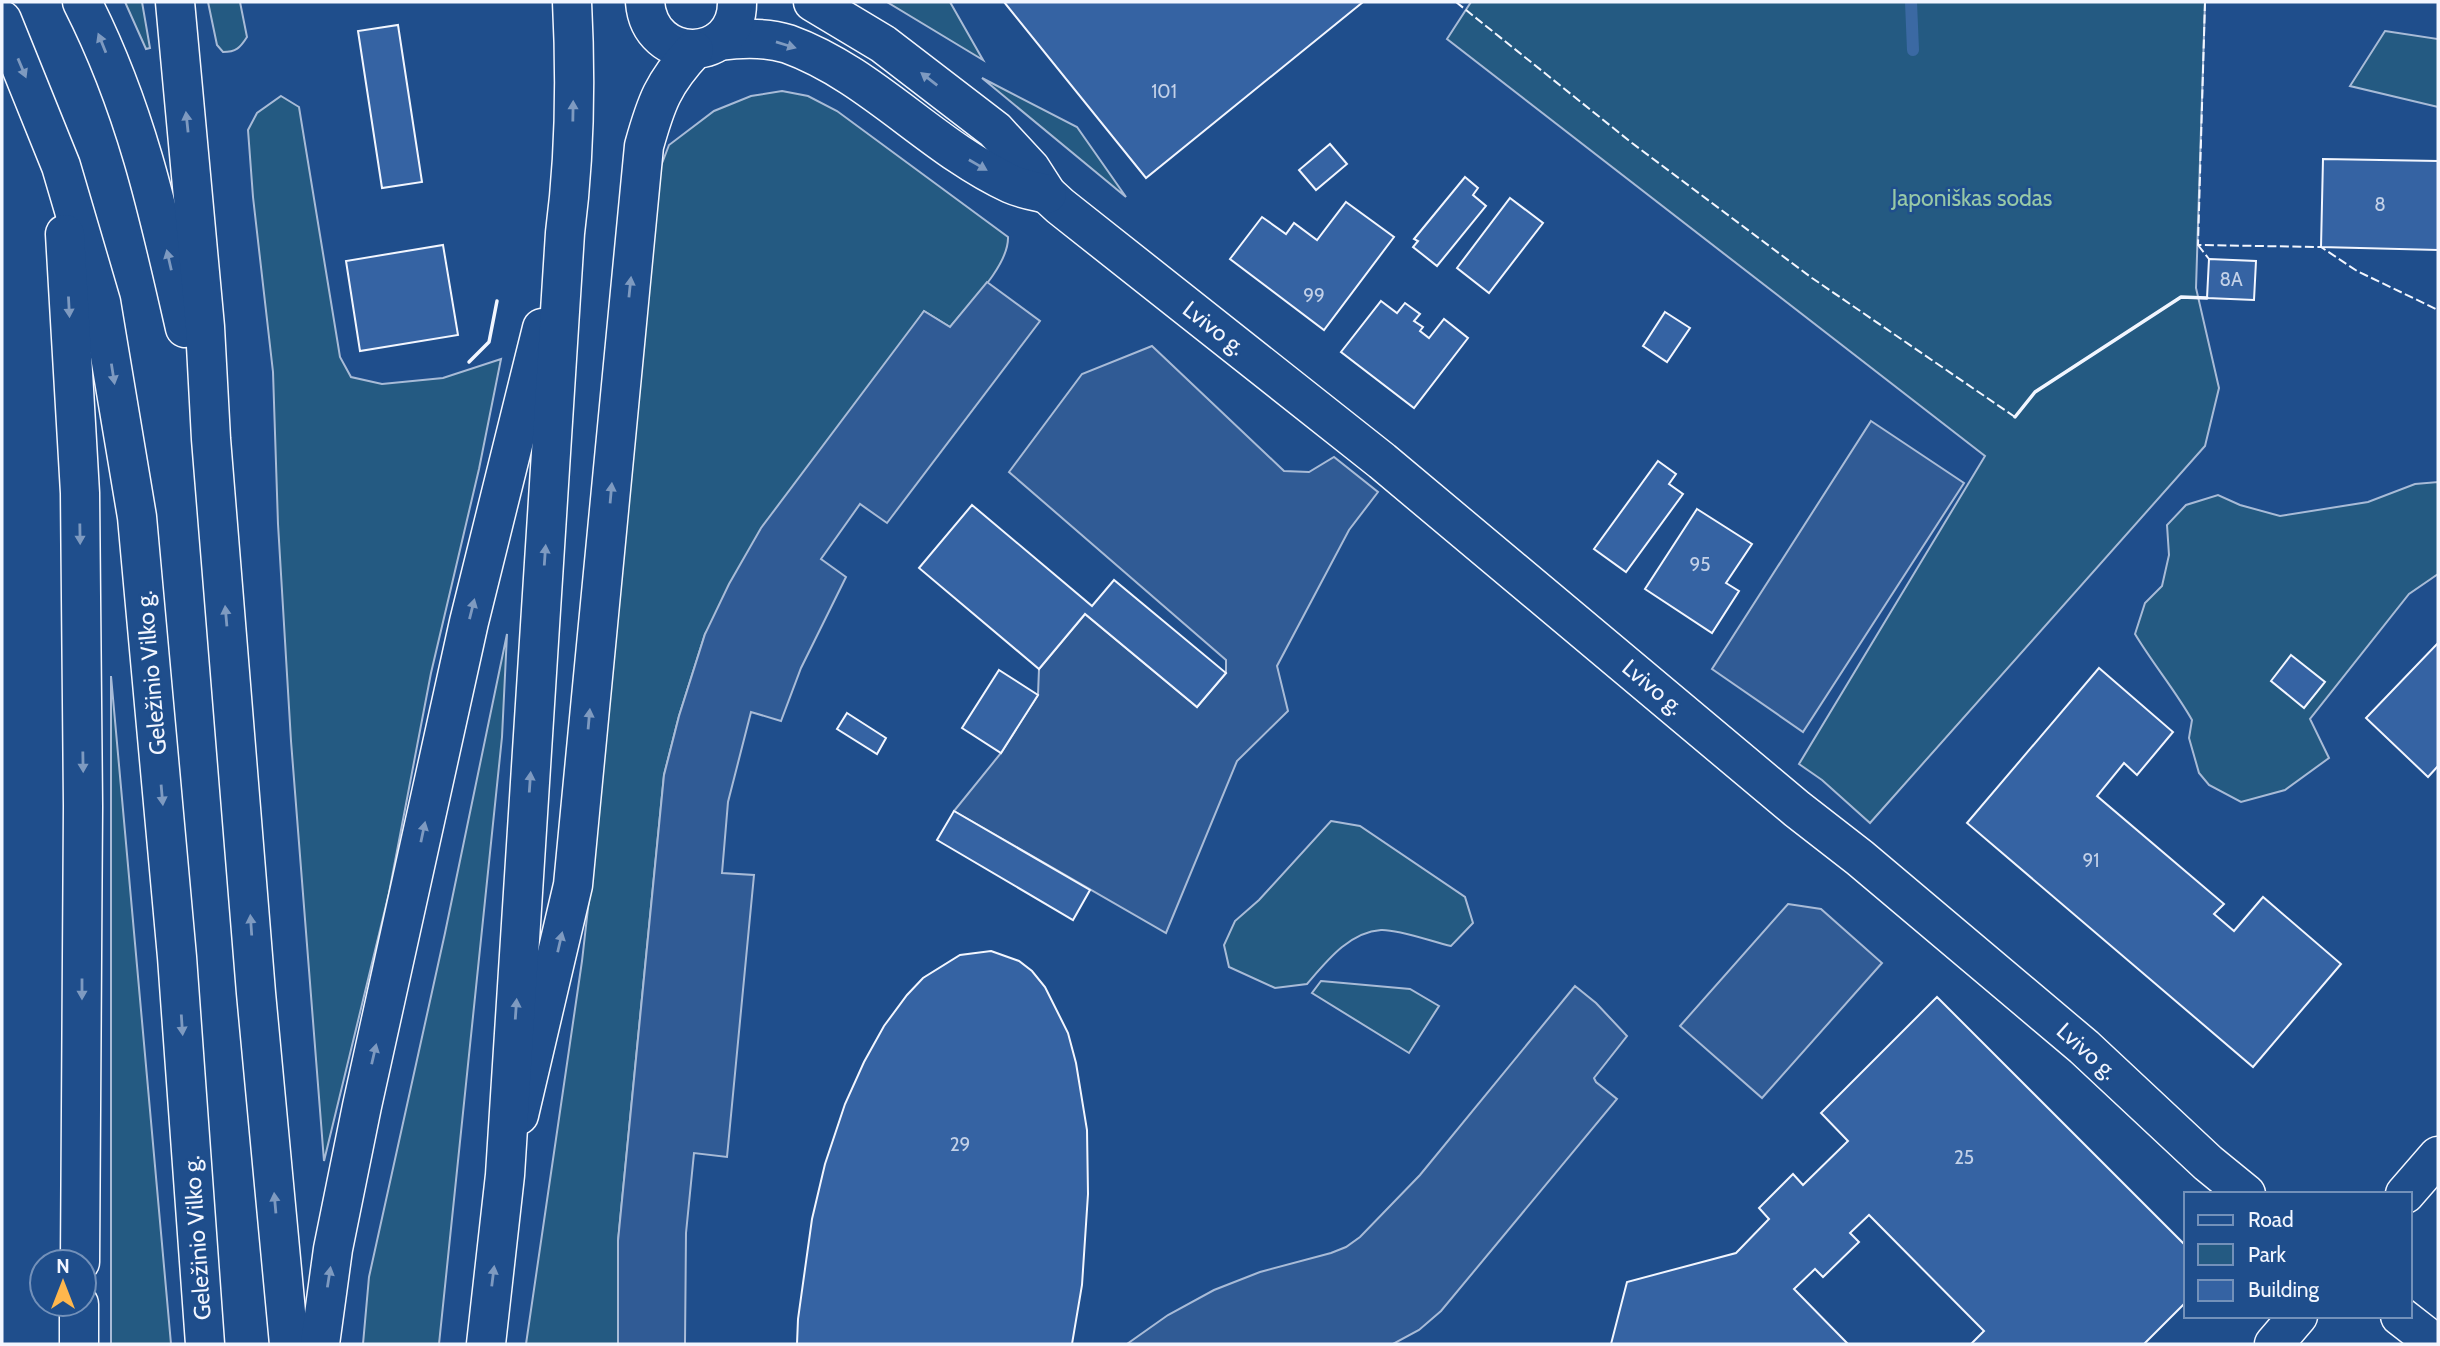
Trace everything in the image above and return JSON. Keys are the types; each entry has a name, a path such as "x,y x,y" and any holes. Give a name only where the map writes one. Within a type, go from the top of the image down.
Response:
{"main road":[{"path":"82,2 99,34 134,125 151,182 211,439"},
{"path":"175,2 204,313 211,439 256,993 289,1344"},
{"path":"486,1344 505,1175 565,233 572,179 572,2"},
{"path":"645,2 646,15 652,29 663,41 678,48 706,45"},
{"path":"505,1175 573,885 644,146 659,96 673,72 706,45 729,31 735,19 737,2"},
{"name":"Lvivo g.","path":"813,2 883,44 995,130 1031,169 1047,194 1382,461 1797,809 1860,858 2084,1047 2208,1163 2244,1192"},
{"name":"Geležinio Vilko g.","path":"2,20 61,166 101,302 137,517 177,957 205,1344"},
{"name":"Lvivo g.","path":"706,45 746,38 786,44 806,52 850,77 962,156 1012,185 1047,194"},
{"path":"61,166 80,493 83,806 80,1248"},
{"path":"320,1344 333,1249 357,1132 466,636 565,233"},
{"path":"2407,1192 2438,1156"},
{"path":"79,1318 79,1344"},
{"path":"2274,1344 2296,1318"},
{"path":"2403,1318 2436,1344"}],"green space":[{"path":"125,2 142,2 150,48 146,49"},
{"path":"208,2 240,2 247,37 237,49 223,52 217,45"},
{"path":"887,2 950,2 983,60"},
{"name":"Japoniškas sodas","path":"1471,2 2205,2 2196,288 2219,388 2205,446 1870,823 1822,780 1799,764 1985,456 1447,39"},
{"path":"2385,31 2438,39 2438,107 2350,86"},
{"path":"982,78 1077,127 1126,197"},
{"path":"782,91 808,96 837,111 1008,237 1007,248 986,285 950,327 924,311 705,634 664,775 618,1241 618,1344 526,1344 582,961 661,166 669,145 714,111 751,96"},
{"path":"281,96 299,107 340,357 351,377 382,384 443,378 501,359 479,469 431,673 389,893 324,1161 291,741 278,524 273,372 248,130 257,113"},
{"path":"2438,482 2438,574 2409,594 2310,719 2329,758 2285,790 2241,802 2209,785 2199,773 2189,738 2192,720 2135,634 2145,603 2162,586 2169,555 2167,525 2186,505 2218,495 2240,505 2280,516 2368,502 2415,484"},
{"path":"507,634 502,737 439,1344 363,1344 369,1277 445,933"},
{"path":"111,676 171,1344 111,1344"},
{"path":"1331,821 1360,826 1465,897 1473,923 1451,946 1397,932 1369,932 1339,950 1307,984 1275,988 1229,967 1224,945 1235,921 1259,900"},
{"path":"1321,981 1410,989 1439,1006 1409,1053 1312,993"}],"shaded area":[{"path":"987,282 1040,321 887,523 860,504 821,559 846,577 801,668 781,721 751,712 728,802 722,873 754,875 727,1157 694,1153 686,1233 685,1344 618,1344 618,1241 664,775 705,634 729,584 761,528 924,311 950,327"},
{"path":"1152,346 1284,471 1309,472 1334,457 1378,492 1349,530 1277,666 1288,711 1237,761 1166,933 954,811 1001,753 1038,695 1039,669 1085,614 1197,707 1226,673 1226,660 1009,472 1082,374"},
{"path":"1871,421 1964,483 1803,732 1712,669"},
{"path":"1788,904 1821,909 1882,963 1762,1098 1680,1026"},
{"path":"1575,986 1596,1003 1627,1036 1594,1078 1617,1099 1441,1311 1419,1330 1393,1344 1127,1344 1168,1315 1214,1290 1260,1272 1331,1253 1360,1237 1420,1175"}],"building":[{"path":"1004,2 1363,2 1146,178"},
{"path":"398,25 422,182 382,188 358,31"},
{"path":"1330,144 1347,164 1316,190 1299,170"},
{"path":"2323,159 2438,161 2438,250 2321,247"},
{"path":"1465,177 1478,188 1473,195 1486,206 1437,266 1413,247 1418,241 1414,239"},
{"path":"1510,198 1543,223 1489,293 1457,268"},
{"path":"1346,202 1394,237 1324,330 1230,259 1262,217 1286,234 1294,223 1317,240"},
{"path":"443,245 458,335 360,351 346,261"},
{"path":"2209,259 2256,261 2254,300 2207,298"},
{"path":"1381,301 1397,313 1405,303 1420,314 1414,321 1423,327 1420,331 1429,338 1444,319 1468,338 1414,408 1341,352"},
{"path":"1665,312 1690,328 1667,362 1643,346"},
{"path":"1658,461 1676,474 1669,484 1683,494 1626,572 1594,549"},
{"path":"972,505 1092,606 1114,580 1226,673 1197,707 1085,614 1039,669 919,568"},
{"path":"1697,509 1752,544 1726,583 1739,591 1712,633 1645,589"},
{"path":"2438,643 2438,766 2428,777 2366,718"},
{"path":"2291,655 2325,682 2304,708 2271,681"},
{"path":"2099,668 2173,732 2137,775 2124,763 2097,796 2224,904 2214,914 2234,931 2263,897 2341,964 2253,1067 1967,823"},
{"path":"999,670 1038,695 1001,753 962,728"},
{"path":"847,713 886,738 877,754 837,729"},
{"path":"954,811 1090,890 1073,920 937,840"},
{"path":"991,951 1019,961 1032,971 1045,987 1068,1033 1076,1063 1087,1130 1088,1194 1082,1285 1072,1344 797,1344 812,1219 825,1164 845,1104 864,1062 884,1026 923,978 960,955"},
{"path":"1937,997 2184,1244 2184,1304 2144,1344 1971,1344 1984,1331 1869,1215 1850,1233 1859,1242 1823,1277 1815,1269 1794,1289 1848,1344 1611,1344 1627,1282 1736,1253 1769,1219 1759,1208 1793,1174 1803,1185 1848,1141 1821,1113"}],"waterway":[{"path":"1911,2 1913,50"}],"fence":[{"path":"1456,2 1632,143 1812,278 2015,417"},
{"path":"2205,2 2198,245 2321,247 2357,271 2438,310"},
{"path":"2198,245 2209,259"}],"wall":[{"path":"2015,417 2035,392 2181,297 2207,298"},
{"path":"469,362 489,342 497,301"}]}
